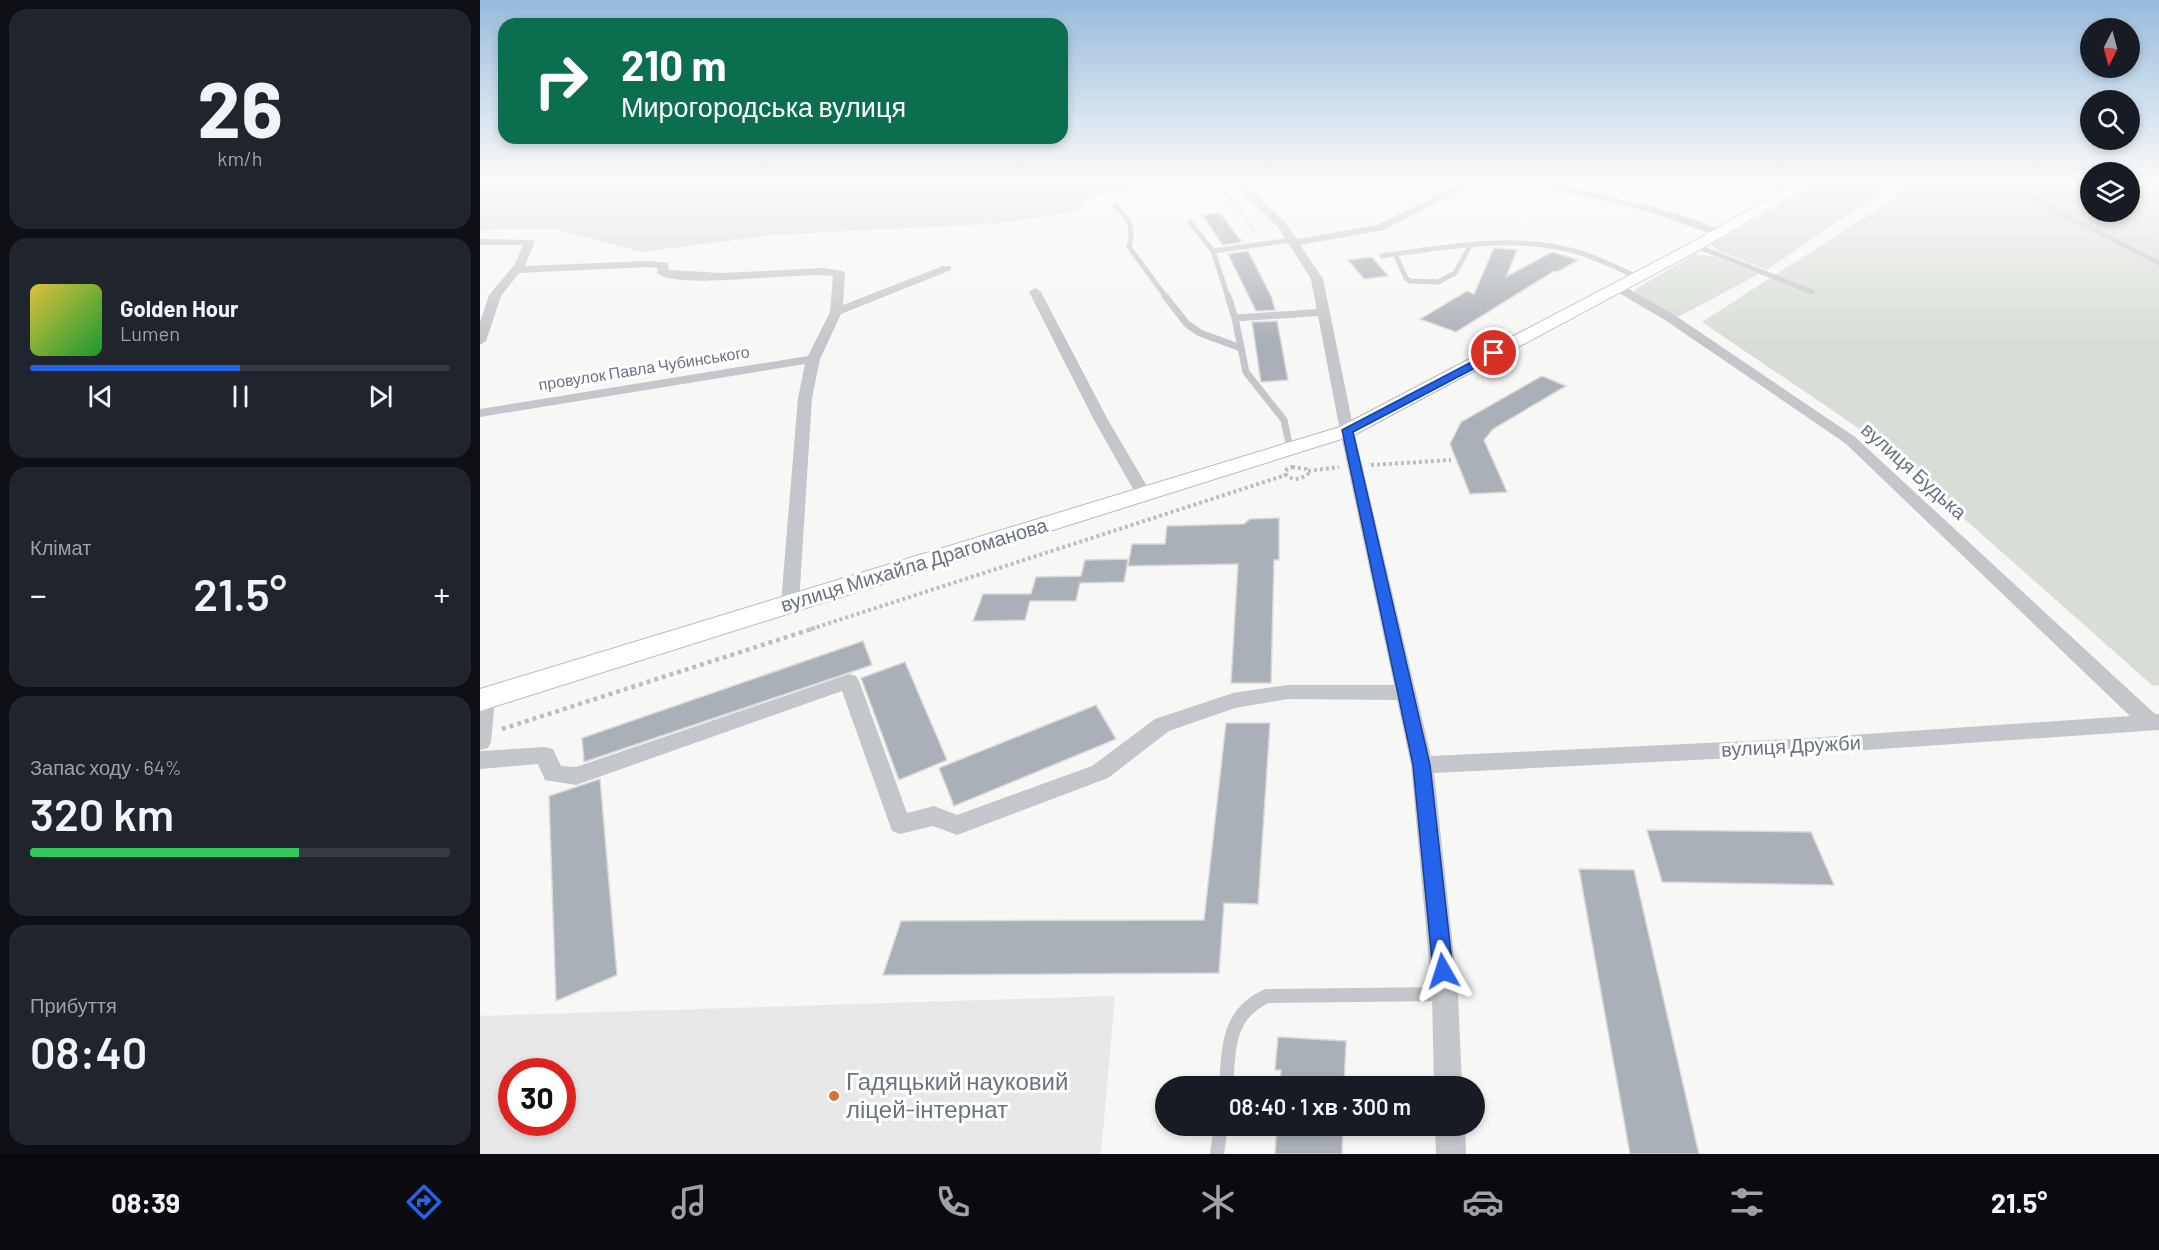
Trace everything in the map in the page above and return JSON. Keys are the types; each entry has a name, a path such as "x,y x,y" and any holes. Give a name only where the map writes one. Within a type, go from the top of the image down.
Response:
{"street":[{"path":"1288,234 1317,279 1347,430 1422,765 1445,994 1449,1076"},
{"path":"1292,241 1340,234"},
{"name":"вулиця Михайла Драгоманова","path":"482,699 1347,430 1717,234"},
{"path":"480,242 530,242 515,270 495,295 480,341"},
{"path":"515,270 648,264 664,265 663,273 707,276 836,271 839,273 836,312 813,359 805,398 790,603"},
{"path":"836,312 947,268"},
{"name":"вулиця Будька","path":"1618,287 1669,316 1850,440 2155,722"},
{"path":"1035,292 1101,420 1143,494"},
{"name":"провулок Павла Чубинського","path":"480,413 813,359"},
{"path":"480,760 545,755 553,774 576,776 849,681 900,824 934,816 957,825 1100,772 1162,725 1233,701 1288,692 1406,693"},
{"path":"480,742 482,699"},
{"name":"вулиця Дружби","path":"1422,765 1793,747 2155,722"},
{"path":"1450,1136 1451,1154"}],"lane":[{"path":"1132,234 1129,247 1134,256 1187,324 1200,333 1241,348"},
{"path":"1199,234 1213,251 1235,318 1246,372 1284,420 1290,448"},
{"path":"2101,234 2159,263"},
{"path":"1213,251 1292,241"},
{"path":"1382,256 1515,243 1564,249 1638,277"},
{"path":"1395,254 1406,278 1410,281 1438,282 1455,273 1470,246"},
{"path":"1696,246 1812,292"},
{"path":"1235,318 1325,312"},
{"path":"1227,1076 1233,1026 1241,1011 1252,1000 1267,996 1445,994"},
{"path":"1217,1154 1219,1136"}],"path":[{"path":"1257,234 1265,244"},
{"path":"1286,475 1285,471 1292,467 1302,467 1308,471 1451,460"},
{"path":"1286,475 1291,479 1301,478 1305,477 1308,471"},
{"path":"481,735 1286,475"}],"shaded area":[{"path":"574,234 794,234 772,235 641,252"},
{"path":"1730,234 1820,234 1767,270 1719,251 1710,245"},
{"path":"1839,234 2159,234 2159,685 2153,686 1873,438 1702,322"},
{"path":"1695,254 1712,256 1759,274 1678,317 1636,294 1634,290"},
{"name":"Гадяцький науковий ліцей-інтернат","path":"1115,996 1101,1154 480,1154 480,1016"}],"building":[{"path":"1215,234 1236,234 1242,242 1223,245"},
{"path":"1494,248 1517,250 1506,277 1552,252 1578,260 1557,272 1554,271 1456,332 1420,319 1467,291 1474,294"},
{"path":"1248,251 1272,298 1275,310 1256,311 1228,254"},
{"path":"1372,257 1388,276 1364,279 1348,260"},
{"path":"1277,321 1288,380 1261,382 1252,322"},
{"path":"1542,376 1566,386 1493,429 1484,440 1507,492 1470,494 1450,444 1461,422"},
{"path":"1279,518 1279,560 1274,560 1271,683 1231,683 1238,564 1128,566 1132,544 1165,544 1167,526 1244,524 1250,519"},
{"path":"1128,559 1124,582 1080,583 1076,601 1030,601 1025,620 973,621 983,594 1031,594 1036,577 1081,576 1085,560"},
{"path":"863,641 872,665 584,762 582,738"},
{"path":"905,662 947,760 899,780 861,678"},
{"path":"1096,705 1116,739 954,806 939,768"},
{"path":"1226,723 1270,723 1258,904 1224,903 1219,973 883,975 901,921 1204,920"},
{"path":"600,779 617,975 556,1001 549,796"},
{"path":"1647,830 1811,832 1834,885 1662,882"},
{"path":"1579,869 1634,870 1699,1154 1630,1154"},
{"path":"1278,1037 1346,1041 1344,1076 1281,1076 1281,1070 1275,1070"},
{"path":"1276,1136 1343,1136 1342,1154 1275,1154"}],"place":[{"name":"Гадяцький науковий ліцей-інтернат","path":"834,1096"}],"route":[{"path":"1443,971 1422,765 1347,430 1494,353"}]}
